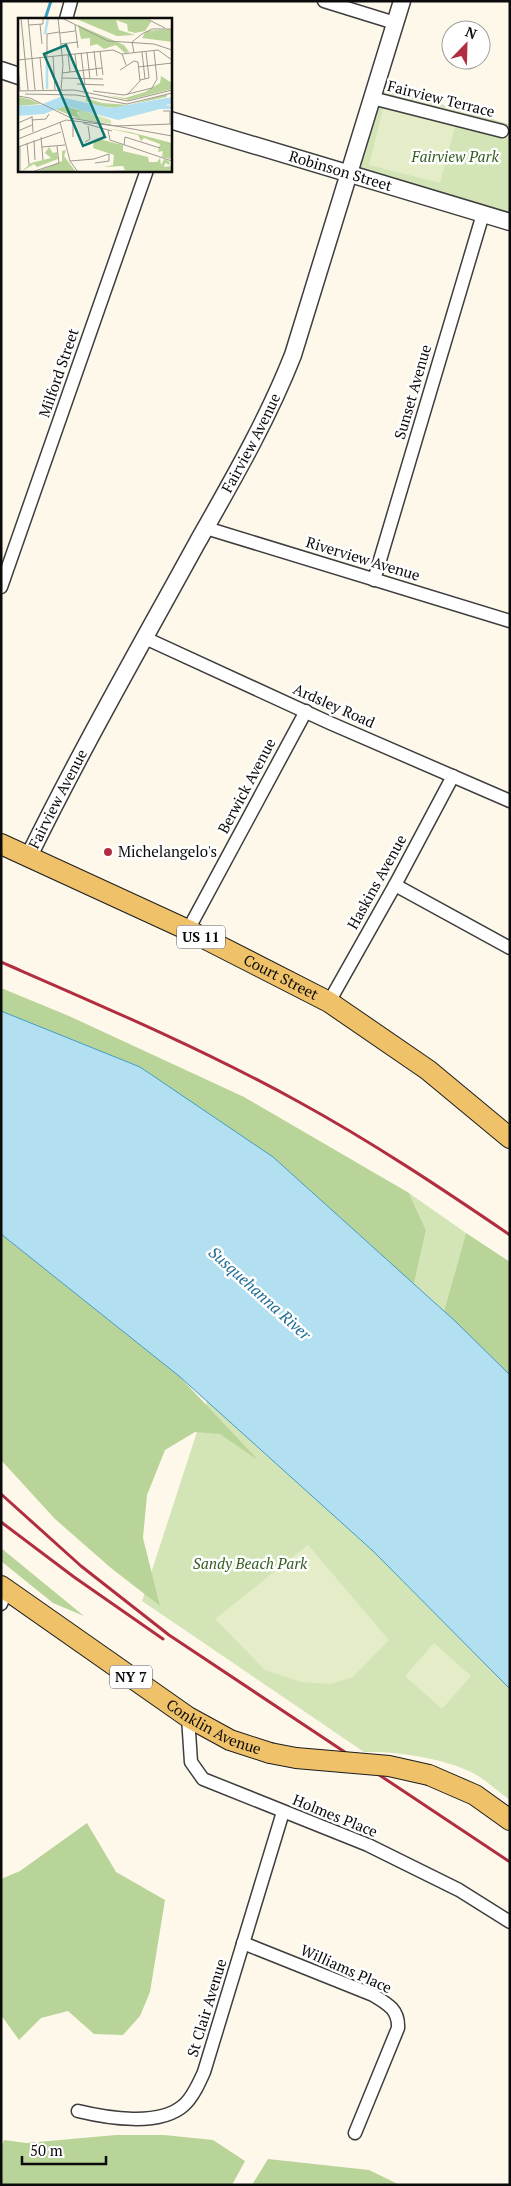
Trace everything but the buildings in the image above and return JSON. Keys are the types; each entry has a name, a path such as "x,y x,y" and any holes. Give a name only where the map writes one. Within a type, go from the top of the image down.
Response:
{"main road":[{"name":"Court Street","path":"1,844 188,930 329,1002 428,1070 510,1138"},
{"name":"Conklin Avenue","path":"3,1594 188,1717 230,1740 270,1753 311,1760 389,1766 429,1775 475,1795 510,1820"}],"street":[{"path":"66,18 72,1"},
{"path":"324,1 395,23"},
{"name":"Fairview Avenue","path":"29,856 145,638 256,439 280,388 293,355 402,1"},
{"path":"1,70 18,76"},
{"name":"Fairview Terrace","path":"372,98 502,131"},
{"name":"Robinson Street","path":"171,120 510,222"},
{"name":"Milford Street","path":"1,587 147,171"},
{"name":"Sunset Avenue","path":"374,580 483,214"},
{"name":"Riverview Avenue","path":"206,528 374,580 509,618"},
{"name":"Ardsley Road","path":"145,638 510,802"},
{"name":"Berwick Avenue","path":"188,930 306,711"},
{"name":"Haskins Avenue","path":"329,1002 395,885 452,776"},
{"path":"395,885 510,948"},
{"name":"Holmes Place","path":"188,1717 190,1762 203,1779 376,1849 459,1890 510,1922"},
{"name":"St Clair Avenue","path":"78,2111 96,2115 152,2118 175,2111 185,2104 204,2072 283,1812"},
{"name":"Williams Place","path":"243,1943 373,1995 389,2004 397,2013 398,2028 355,2133"}],"green space":[{"name":"Fairview Park","path":"376,85 509,124 510,122 510,222 348,174"},
{"path":"384,105 456,123 440,183 369,165"},
{"path":"1,988 69,1016 244,1097 409,1193 426,1230 414,1284 273,1157 140,1067 1,1011"},
{"path":"409,1193 466,1233 444,1311 414,1284 426,1230"},
{"path":"466,1233 510,1262 510,1375 444,1311"},
{"path":"1,1234 179,1376 258,1460 220,1434 195,1432 165,1450 147,1495 143,1538 160,1606 111,1568 55,1519 1,1460"},
{"name":"Sandy Beach Park","path":"207,1401 373,1551 510,1689 510,1800 471,1772 447,1763 405,1754 364,1752 142,1601"},
{"path":"308,1545 389,1640 353,1677 331,1684 301,1682 265,1670 215,1619"},
{"path":"1,1548 84,1616 53,1603 1,1561"},
{"path":"434,1643 471,1676 442,1709 405,1676"},
{"path":"87,1823 116,1872 165,1900 150,1992 140,2016 123,2035 94,2034 68,2011 41,2018 19,2040 1,2015 1,1879 20,1871"},
{"path":"116,2135 164,2135 213,2140 245,2161 232,2185 1,2185 1,2149 4,2140 26,2143"},
{"path":"268,2159 369,2170 400,2185 252,2185"}],"water":[{"name":"Susquehanna River","path":"1,1011 140,1067 273,1157 455,1321 510,1375 510,1689 373,1551 179,1376 1,1234"}],"waterway":[{"path":"45,18 51,1"}],"railway":[{"path":"1,962 189,1046 299,1102 406,1166 510,1235"},
{"path":"1,1494 81,1566 169,1635 510,1862"},
{"path":"1,1522 74,1577 163,1639"}],"place":[{"name":"Michelangelo's","path":"108,852"}]}
